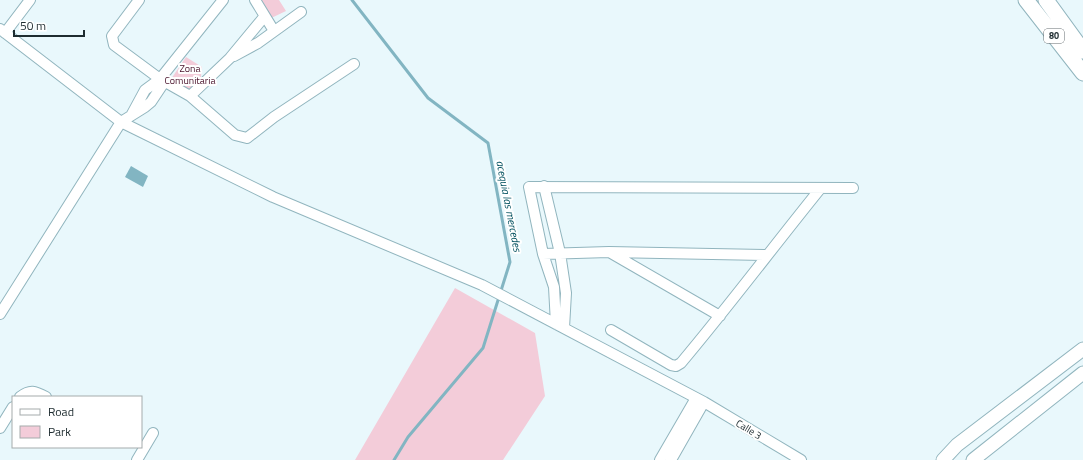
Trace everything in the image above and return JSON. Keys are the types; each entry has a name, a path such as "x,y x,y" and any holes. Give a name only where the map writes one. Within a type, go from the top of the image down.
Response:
{"highway":[{"name":"80","path":"1026,0 1083,73"},
{"name":"80","path":"1046,0 1083,51"}],"main road":[{"path":"942,460 957,445 1083,349"},
{"path":"972,460 1083,373"}],"street":[{"path":"3,31 30,0"},
{"path":"139,0 112,36 114,45 162,80 190,96 235,135 248,138 274,117 354,64"},
{"path":"0,314 122,122 132,114 145,90 162,80 222,0"},
{"path":"255,0 264,17 274,31"},
{"path":"230,58 258,43 301,12"},
{"path":"190,96 230,58 264,17"},
{"name":"Calle 3","path":"3,31 122,122 273,197 482,285 700,400 801,460"},
{"path":"544,186 560,252 566,293 560,326"},
{"path":"560,326 554,287 543,254 529,187 853,188"},
{"path":"611,330 671,365 676,366 681,363 820,189"},
{"path":"543,254 560,252 609,252 766,256"},
{"path":"609,252 720,316"},
{"path":"21,396 26,392 36,391 44,396"},
{"path":"660,460 700,400"},
{"path":"671,460 700,400"},
{"path":"0,428 12,409"},
{"path":"137,460 153,433"}],"green space":[{"path":"255,0 279,0 286,11 265,21"},
{"name":"Zona Comunitaria","path":"186,57 202,67 200,85 192,85 191,92 169,82"},
{"path":"455,288 535,333 545,396 503,460 355,460"}],"water":[{"path":"131,166 148,176 143,187 125,177"}],"waterway":[{"name":"acequia las mercedes","path":"352,0 428,98 488,143 510,262 483,348 408,437 394,460"}]}
